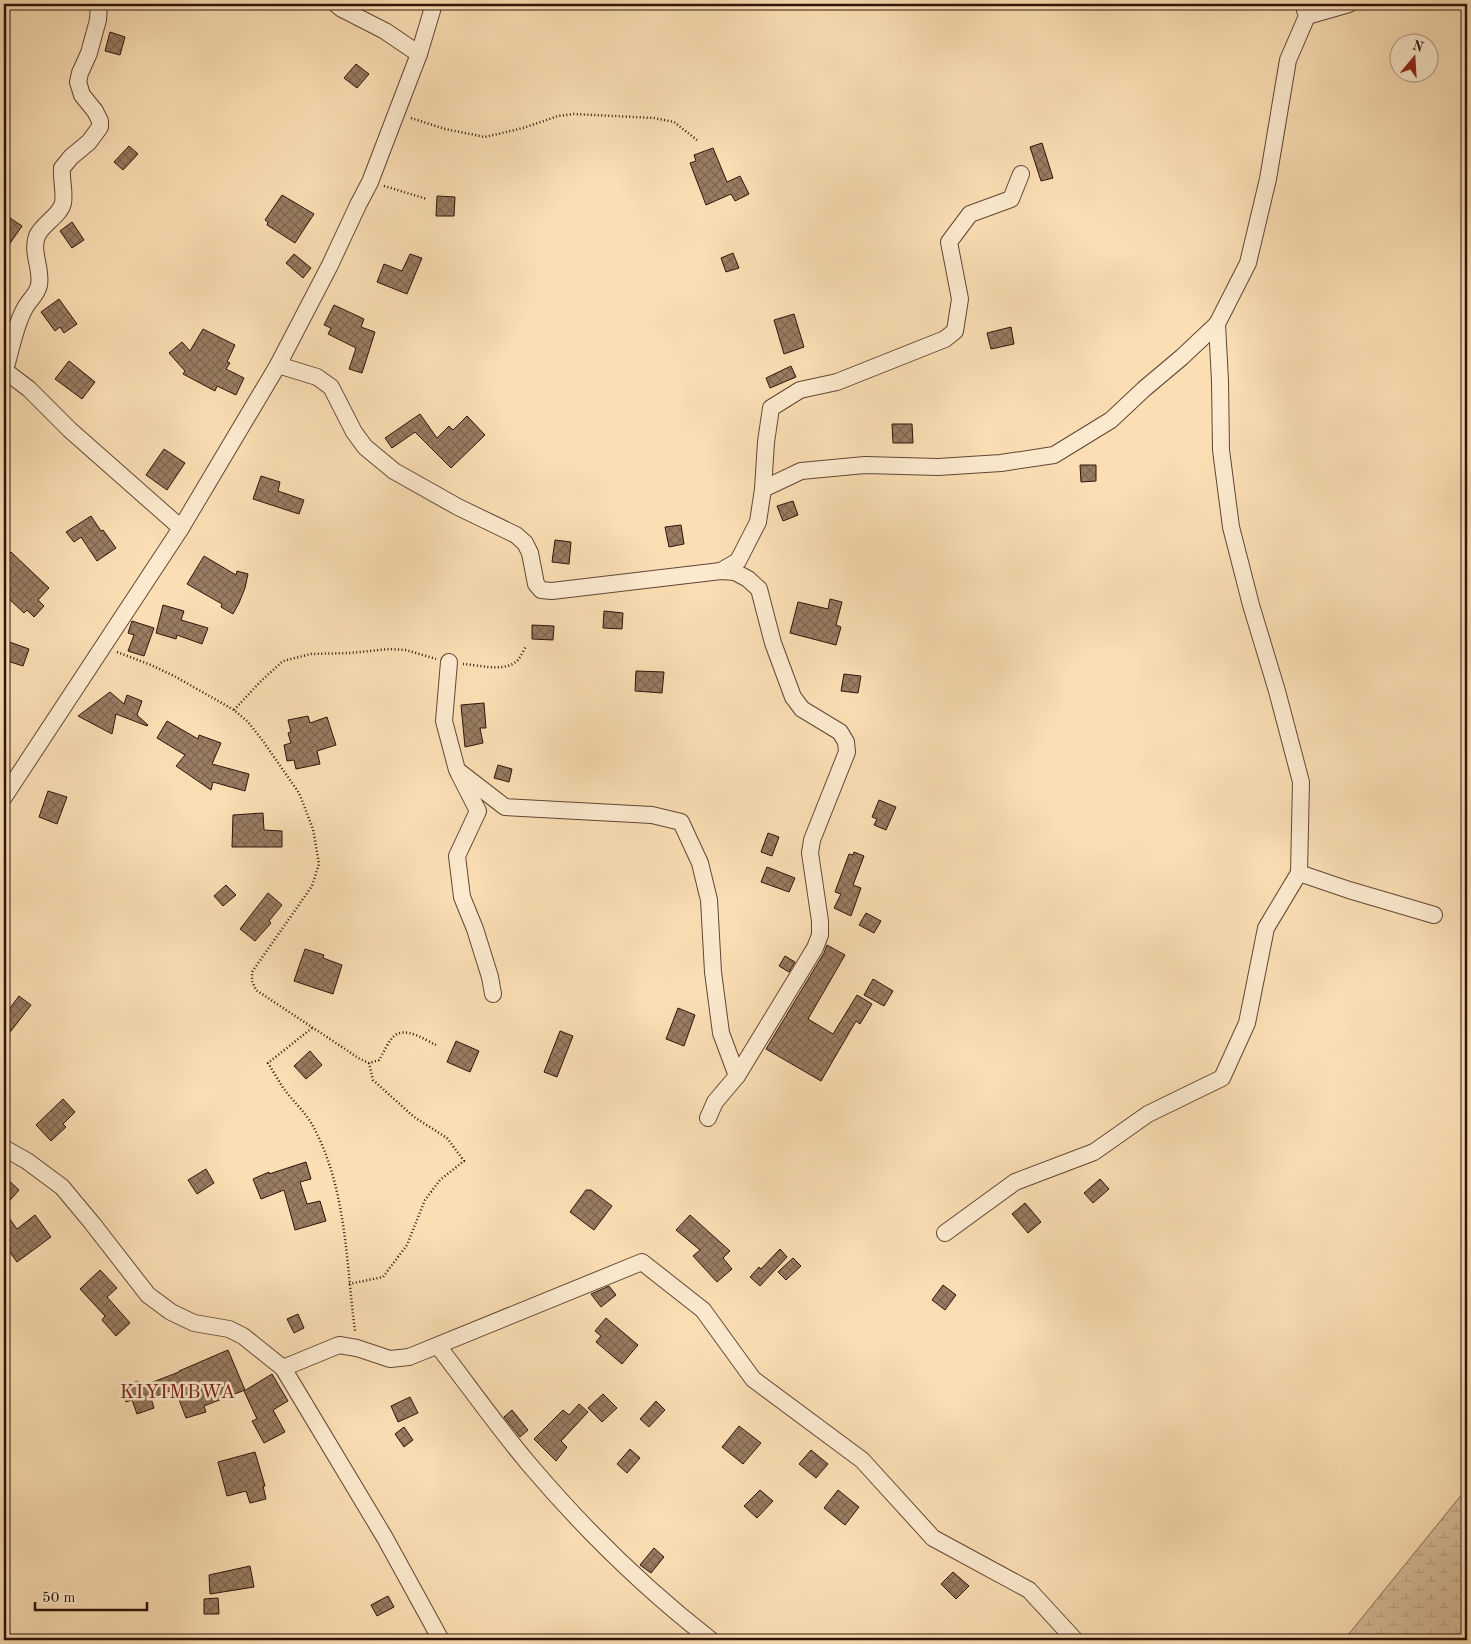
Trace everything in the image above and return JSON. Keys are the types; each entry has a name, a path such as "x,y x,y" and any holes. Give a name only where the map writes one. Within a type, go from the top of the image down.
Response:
{"street":[{"path":"99,4 97,10 98,20 89,54 78,82 82,96 95,111 100,121 100,127 89,142 72,156 62,168 63,204 38,234 34,251 39,276 39,288 25,307 4,370 29,389 70,430 181,528"},
{"path":"336,4 385,31 419,54"},
{"path":"4,797 181,528 278,365 330,265 370,182 419,54 434,4"},
{"path":"763,489 801,471 865,465 938,467 992,464 1054,455 1111,420 1217,324 1248,264 1268,179 1288,60 1305,10 1348,4"},
{"path":"721,571 738,561 758,522 771,408 800,390 837,382 945,339 955,331 960,298 949,242 970,214 1011,199 1021,174"},
{"path":"945,1233 1015,1182 1094,1152 1148,1114 1222,1078 1247,1022 1266,928 1300,873 1301,782 1231,527 1221,450 1217,324"},
{"path":"278,365 317,377 331,387 354,432 365,447 394,471 458,507 516,535 525,544 530,553 536,584 542,590 552,591 721,571 735,572 748,579 759,589 773,643 793,696 802,709 840,732 846,742 847,752 812,840 810,853 820,921 820,935 816,948 737,1076 715,1102 708,1118"},
{"path":"449,662 444,721 456,770 478,811 457,856 462,897 475,929 493,994"},
{"path":"456,770 505,808 652,815 681,822 700,863 709,900 713,972 722,1033 737,1076"},
{"path":"1300,873 1349,890 1434,915"},
{"path":"4,1148 27,1161 62,1187 148,1295 171,1312 194,1323 229,1329 243,1336 283,1368 385,1538 441,1640"},
{"path":"283,1368 339,1345 357,1348 390,1359 410,1358 642,1262 703,1310 753,1379 862,1460 933,1538 1029,1590 1075,1640"},
{"path":"438,1346 528,1463 598,1540 676,1613 711,1640"}],"path":[{"path":"396,114 445,129 485,136 523,128 558,116 574,114 654,118 674,122 697,140"},
{"path":"370,182 427,199"},
{"path":"102,646 176,676 234,710 248,722 300,793 313,829 319,864 312,886 252,972 252,982 256,990 312,1028 369,1063 379,1060 394,1036 402,1033 411,1033 436,1045"},
{"path":"234,710 261,680 284,661 311,654 389,649 406,650 449,662 500,667 509,666 518,659 526,646"},
{"path":"312,1028 268,1063 283,1087 314,1127 335,1180 344,1222 357,1348"},
{"path":"349,1284 384,1277 407,1245 425,1200 440,1180 464,1161 447,1138 414,1117 373,1080 369,1063"}],"green space":[{"path":"1467,1488 1467,1640 1344,1640"}],"building":[{"path":"110,32 125,37 120,55 105,51"},
{"path":"356,64 369,74 357,88 344,78"},
{"path":"1042,143 1053,178 1041,181 1030,147"},
{"path":"129,146 138,154 123,170 114,162"},
{"path":"713,148 727,182 740,176 749,194 735,201 731,194 706,205 690,163 696,161 694,155"},
{"path":"282,195 314,214 295,243 267,225 268,222 265,220"},
{"path":"437,196 455,197 454,216 436,216"},
{"path":"10,218 22,226 4,252 4,227"},
{"path":"72,222 84,240 72,248 60,231"},
{"path":"733,253 739,268 726,272 721,258"},
{"path":"294,254 311,268 303,278 286,263"},
{"path":"410,254 422,258 407,294 377,282 384,264 402,271"},
{"path":"59,299 77,324 64,333 60,327 55,331 41,312"},
{"path":"334,305 364,319 361,327 375,332 362,373 349,369 356,348 328,334 331,328 324,325"},
{"path":"794,314 804,347 784,354 774,320"},
{"path":"1011,327 1014,344 991,349 987,333"},
{"path":"203,329 235,345 227,362 230,363 226,369 244,378 236,395 217,386 215,391 183,374 185,371 169,353 182,342 190,351"},
{"path":"69,361 95,382 82,399 55,379"},
{"path":"791,366 796,377 770,388 766,378"},
{"path":"420,414 437,438 449,426 453,430 467,416 485,435 451,468 415,432 392,448 385,438"},
{"path":"892,424 912,424 913,443 893,443"},
{"path":"164,449 185,463 167,490 146,475"},
{"path":"1080,465 1096,465 1096,481 1081,482"},
{"path":"261,476 280,482 278,491 304,500 299,514 253,499"},
{"path":"793,501 798,515 783,521 777,506"},
{"path":"91,516 116,548 97,561 81,537 74,542 66,532"},
{"path":"681,525 684,544 669,547 665,527"},
{"path":"555,540 571,542 569,564 552,562"},
{"path":"11,552 49,588 38,600 44,606 34,617 27,610 24,613 8,598 4,591 4,559"},
{"path":"204,556 236,575 237,571 248,574 245,588 233,614 221,607 222,604 187,584"},
{"path":"830,599 842,602 836,625 841,627 836,645 790,633 798,602 828,609"},
{"path":"163,605 184,611 181,620 208,628 202,644 177,635 176,639 156,633"},
{"path":"604,611 623,613 622,629 603,628"},
{"path":"132,621 154,628 144,656 128,651 134,635 128,633"},
{"path":"532,625 554,626 553,640 532,639"},
{"path":"4,640 29,649 23,666 4,660"},
{"path":"636,671 664,672 662,693 635,691"},
{"path":"844,674 861,676 858,693 841,691"},
{"path":"110,692 124,704 127,695 142,701 137,715 148,725 116,714 112,734 78,716"},
{"path":"484,703 486,728 480,728 483,743 465,747 461,705"},
{"path":"308,716 310,723 327,717 336,745 317,751 320,764 296,769 294,760 287,761 284,745 291,743 288,733 291,732 288,720"},
{"path":"167,721 198,739 199,735 221,743 212,764 249,774 245,791 213,782 211,790 176,766 185,755 157,738"},
{"path":"498,765 512,769 509,782 494,778"},
{"path":"48,791 67,797 57,824 39,817"},
{"path":"879,800 896,807 886,830 874,825 877,819 872,817"},
{"path":"263,813 264,830 282,831 282,847 232,847 233,815"},
{"path":"768,833 779,837 772,856 761,852"},
{"path":"854,852 864,856 853,885 861,888 851,916 834,908 841,894 835,892 849,854 853,855"},
{"path":"767,867 795,878 789,892 761,882"},
{"path":"226,885 236,895 223,906 214,896"},
{"path":"268,893 282,905 269,921 271,923 255,941 240,929"},
{"path":"866,913 881,921 874,933 859,925"},
{"path":"827,945 845,955 808,1019 833,1034 857,995 872,1004 860,1024 856,1021 821,1081 766,1049"},
{"path":"305,949 324,955 323,958 342,965 333,994 294,981"},
{"path":"785,956 795,962 789,972 779,966"},
{"path":"873,979 893,991 884,1006 864,995"},
{"path":"19,996 31,1005 4,1040 4,1016"},
{"path":"678,1008 695,1015 684,1046 666,1039"},
{"path":"560,1031 573,1036 557,1077 544,1072"},
{"path":"456,1041 479,1051 470,1072 447,1062"},
{"path":"310,1051 322,1065 306,1079 294,1066"},
{"path":"63,1099 75,1112 63,1124 66,1127 51,1141 36,1125"},
{"path":"306,1162 311,1179 300,1182 307,1204 320,1201 326,1221 295,1230 284,1190 261,1199 253,1179 269,1172 269,1174"},
{"path":"206,1169 214,1183 197,1194 188,1180"},
{"path":"4,1176 19,1190 4,1207"},
{"path":"1100,1179 1109,1189 1093,1203 1084,1193"},
{"path":"586,1190 591,1190 612,1206 594,1230 570,1212"},
{"path":"1025,1203 1041,1222 1028,1233 1012,1214"},
{"path":"4,1211 17,1229 35,1215 51,1237 17,1262 4,1244"},
{"path":"690,1215 730,1251 723,1258 732,1269 717,1282 693,1256 700,1250 676,1230"},
{"path":"780,1249 787,1257 760,1286 750,1277 759,1267 761,1269"},
{"path":"793,1258 801,1266 786,1280 778,1272"},
{"path":"100,1270 117,1288 107,1297 130,1323 116,1336 102,1320 105,1316 80,1289"},
{"path":"943,1285 956,1295 945,1310 932,1300"},
{"path":"609,1286 616,1295 601,1307 591,1294"},
{"path":"298,1314 304,1328 294,1333 287,1319"},
{"path":"606,1318 638,1345 622,1364 596,1342 601,1336 595,1331"},
{"path":"228,1350 245,1390 204,1406 206,1412 186,1418 175,1389 151,1398 154,1408 137,1414 132,1400 126,1402 121,1387 138,1381 140,1387"},
{"path":"272,1374 288,1401 273,1410 285,1432 264,1443 252,1421 257,1419 244,1391"},
{"path":"603,1394 617,1408 602,1422 588,1408"},
{"path":"410,1397 418,1413 398,1422 391,1406"},
{"path":"656,1401 665,1410 649,1427 640,1419"},
{"path":"579,1404 588,1412 561,1441 567,1447 556,1461 534,1439 563,1410 569,1415"},
{"path":"512,1410 528,1430 520,1437 504,1417"},
{"path":"739,1426 761,1443 743,1464 722,1447"},
{"path":"404,1427 413,1440 404,1447 395,1434"},
{"path":"630,1449 640,1458 627,1473 617,1464"},
{"path":"811,1450 828,1464 816,1478 799,1464"},
{"path":"255,1452 265,1486 263,1486 266,1499 250,1503 246,1491 227,1496 218,1462"},
{"path":"760,1490 773,1501 757,1518 744,1506"},
{"path":"838,1490 859,1507 845,1525 824,1508"},
{"path":"654,1548 664,1557 651,1573 640,1565"},
{"path":"250,1566 254,1587 210,1594 209,1575"},
{"path":"953,1572 969,1586 956,1599 941,1584"},
{"path":"388,1596 394,1607 377,1616 371,1605"},
{"path":"218,1598 219,1614 204,1614 204,1599"}],"district":[{"name":"KIYIMBWA","path":"178,1391"}]}
